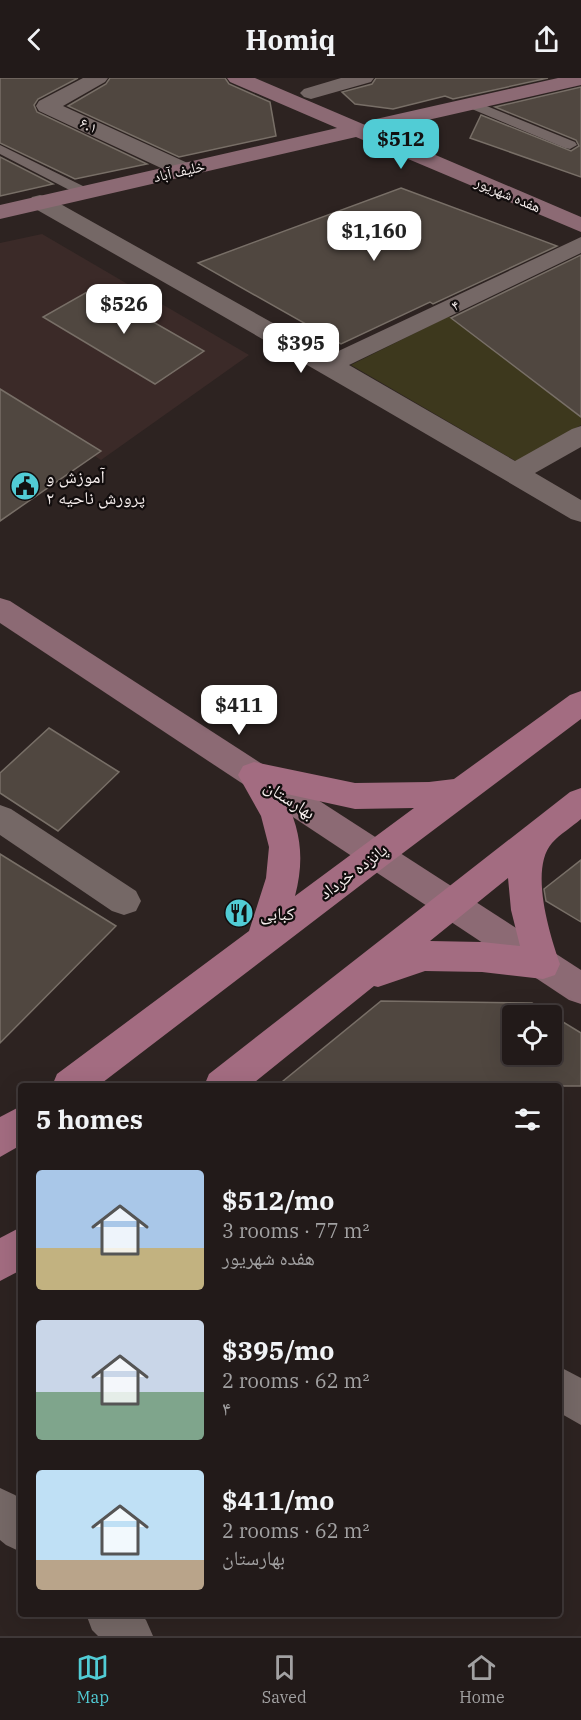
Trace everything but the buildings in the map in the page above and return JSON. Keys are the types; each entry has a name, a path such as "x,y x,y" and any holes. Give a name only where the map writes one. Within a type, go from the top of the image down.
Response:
{"main road":[{"name":"هفده شهریور","path":"237,78 581,225"},
{"name":"هفده شهریور","path":"276,78 581,207"},
{"path":"384,124 581,79"},
{"name":"خلیف آباد","path":"0,212 358,130"},
{"name":"بهارستان","path":"0,609 581,989"},
{"name":"پانزده خرداد","path":"74,1083 375,855 581,703"},
{"path":"254,775 355,796 429,795 461,791"},
{"path":"254,775 278,817 286,842 281,887 263,939"},
{"path":"226,1083 581,801"},
{"path":"351,983 425,956 482,957 543,964 527,906 525,875 537,836"},
{"path":"0,1139 18,1125"},
{"path":"0,1262 18,1248"}],"street":[{"name":"۶.۱","path":"98,78 47,106 184,170"},
{"path":"311,93 364,78"},
{"path":"40,202 581,512"},
{"name":"۴","path":"328,365 581,244"},
{"path":"513,474 581,435"},
{"path":"0,818 124,901"},
{"path":"562,1390 581,1404"},
{"path":"0,1509 18,1527"},
{"path":"111,1617 130,1636"}],"lane":[{"path":"472,104 570,145"},
{"path":"0,149 84,192"}],"shaded area":[{"path":"42,234 249,355 101,460 0,397 0,243"},
{"path":"449,316 581,417 581,425 519,463 351,365"}],"place":[{"name":"آموزش و پرورش ناحیه ۲","path":"25,486"},
{"name":"کبابی","path":"239,913"}]}
